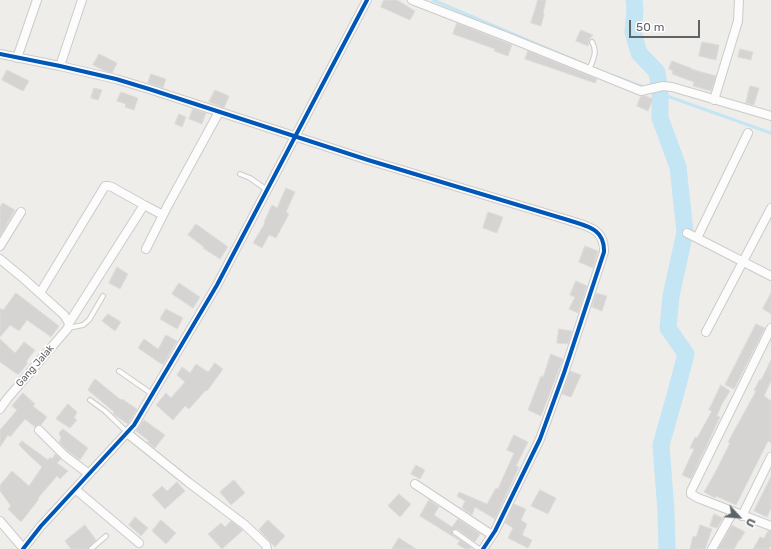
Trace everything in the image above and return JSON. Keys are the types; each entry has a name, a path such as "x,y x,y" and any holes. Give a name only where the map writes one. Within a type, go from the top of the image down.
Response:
{"street":[{"path":"17,58 37,0"},
{"path":"60,66 82,0"},
{"path":"0,521 23,549 74,489 134,425 202,312 296,137 367,0"},
{"path":"412,0 641,91 663,86 672,87 771,116"},
{"path":"714,100 738,21 739,0"},
{"path":"0,55 60,66 136,85 418,176 580,224 597,231 603,240 604,252 564,373 540,439 492,535 483,548"},
{"path":"146,249 219,112"},
{"path":"697,238 748,133"},
{"path":"40,293 105,186 112,187 163,215"},
{"name":"Gang Jalak","path":"0,409 68,325 144,205"},
{"path":"706,332 771,208"},
{"path":"0,246 21,212"},
{"path":"687,233 771,276"},
{"path":"0,259 64,315 68,325"},
{"path":"771,328 691,491 691,494 698,498 771,526"},
{"path":"39,430 65,456 89,474"},
{"path":"127,433 188,482 245,524 266,545 267,549"},
{"path":"742,516 771,457"},
{"path":"415,484 492,535"},
{"path":"74,489 139,543"},
{"path":"712,549 733,512"}],"lane":[{"path":"589,70 596,51 592,42"},
{"path":"240,174 250,178 267,190"},
{"path":"68,325 83,324 89,320 103,296"},
{"path":"119,371 152,394"},
{"path":"90,400 105,411 127,433"},
{"path":"455,532 483,548"},
{"path":"91,549 106,536"}],"building":[{"path":"384,0 397,0 415,11 410,20 381,7"},
{"path":"538,0 546,0 541,26 531,23"},
{"path":"457,23 512,45 508,56 494,51 495,49 453,34"},
{"path":"581,30 593,35 589,40 588,46 576,41"},
{"path":"702,42 719,45 716,60 699,56"},
{"path":"740,49 753,52 751,60 738,57"},
{"path":"528,51 597,79 595,83 525,59"},
{"path":"99,54 117,63 112,73 93,65"},
{"path":"672,61 691,69 716,76 711,91 693,86 694,82 672,74 673,71 669,69"},
{"path":"7,70 29,81 23,91 2,80"},
{"path":"151,74 166,79 163,88 148,83"},
{"path":"750,86 759,88 754,105 746,103"},
{"path":"94,88 102,90 98,100 91,98"},
{"path":"215,90 229,96 224,108 209,102"},
{"path":"121,92 138,98 134,110 125,107 126,104 117,101"},
{"path":"641,96 646,96 653,99 648,111 637,106"},
{"path":"193,109 206,113 202,124 189,119"},
{"path":"179,114 186,117 182,127 175,124"},
{"path":"286,188 295,192 286,212 289,214 276,238 269,235 262,248 253,243 265,223 264,222 272,205 277,208"},
{"path":"3,203 15,210 0,236 0,207"},
{"path":"488,212 503,217 497,233 483,228"},
{"path":"196,224 228,247 220,259 203,248 204,247 188,235"},
{"path":"585,246 598,251 593,268 579,262"},
{"path":"117,267 128,274 120,289 109,283"},
{"path":"576,281 587,286 578,313 569,309 575,297 570,295"},
{"path":"179,283 200,297 193,308 172,294"},
{"path":"16,293 59,326 51,337 27,320 19,331 10,325 0,337 0,308 3,310"},
{"path":"596,293 607,296 602,311 592,307"},
{"path":"771,293 771,314 763,309"},
{"path":"166,309 183,318 177,329 160,319"},
{"path":"108,314 121,322 115,331 102,321"},
{"path":"756,324 765,328 734,389 725,385"},
{"path":"559,329 572,331 568,344 557,343"},
{"path":"166,335 177,341 163,365 138,348 144,339 158,349"},
{"path":"0,339 15,353 24,342 35,350 26,362 28,363 19,374 0,362"},
{"path":"551,354 563,359 541,416 528,410 541,376 543,377"},
{"path":"771,360 771,381 764,396 771,401 771,443 768,441 736,505 716,496 715,498 704,492 730,443 728,442 756,391 754,390"},
{"path":"215,363 223,369 207,391 206,390 189,409 185,406 173,420 156,405 166,393 171,398 185,382 177,375 182,367 190,373 196,364 208,372"},
{"path":"570,371 581,375 571,397 562,394"},
{"path":"95,379 121,400 122,399 137,409 128,424 113,414 114,412 88,390"},
{"path":"721,385 730,391 722,404 717,416 720,417 691,479 682,475 694,449 690,448 695,437 697,438 712,411 709,410"},
{"path":"23,393 35,404 33,406 47,417 41,425 37,425 35,427 25,419 10,437 8,435 0,447 0,430 17,410 12,406"},
{"path":"68,404 77,412 74,418 77,420 70,428 56,419"},
{"path":"144,420 165,435 155,448 147,442 149,441 136,431"},
{"path":"63,429 88,448 80,460 59,442 61,438 59,433"},
{"path":"514,435 528,442 516,466 519,467 495,519 475,507 472,515 462,508 465,501 457,496 459,492 487,504 496,488 498,489 514,453 507,450"},
{"path":"22,441 48,460 50,457 52,459 55,454 61,459 57,463 68,471 60,479 57,476 38,498 39,499 21,522 8,509 11,506 0,491 0,485 12,471 29,486 42,467 19,445"},
{"path":"416,465 425,470 420,479 411,474"},
{"path":"771,477 771,508 767,517 754,511"},
{"path":"234,480 245,493 231,505 220,492"},
{"path":"177,482 185,491 165,509 152,495 162,486 167,491"},
{"path":"540,490 556,498 548,514 531,506"},
{"path":"399,494 411,504 400,517 388,506"},
{"path":"429,500 439,507 434,515 452,527 458,519 480,534 475,542 457,529 452,530 453,535 471,547 470,549 465,549 457,544 460,541 420,516"},
{"path":"514,504 526,509 521,520 527,524 522,535 532,540 528,548 508,538 513,528 505,523"},
{"path":"714,514 723,518 717,528 710,526"},
{"path":"135,517 148,528 141,536 129,525"},
{"path":"161,520 176,533 166,544 152,531"},
{"path":"268,520 285,536 275,547 259,530"},
{"path":"231,521 243,530 222,549 208,534 221,523 225,527"},
{"path":"85,525 96,540 88,549 71,549 65,541"},
{"path":"700,525 712,529 705,549 690,549 693,536 696,537"},
{"path":"732,525 745,532 734,549 718,549"},
{"path":"768,531 771,531 771,545 769,549 753,549 760,537 764,538"},
{"path":"399,538 416,549 392,549"}],"waterway":[{"path":"433,0 586,65"},
{"path":"634,0 635,10 633,32 639,53 657,72 660,93 660,118 678,167 685,232 671,296 668,328 686,354 661,445 667,549"},
{"path":"614,76 646,88"},
{"path":"653,91 771,133"}],"cycle path":[{"path":"23,549 41,526 134,425 217,285 367,0"},
{"path":"0,54 116,79 368,160 588,226 598,233 603,244 604,252 564,373 540,439 495,531 483,549"}]}
